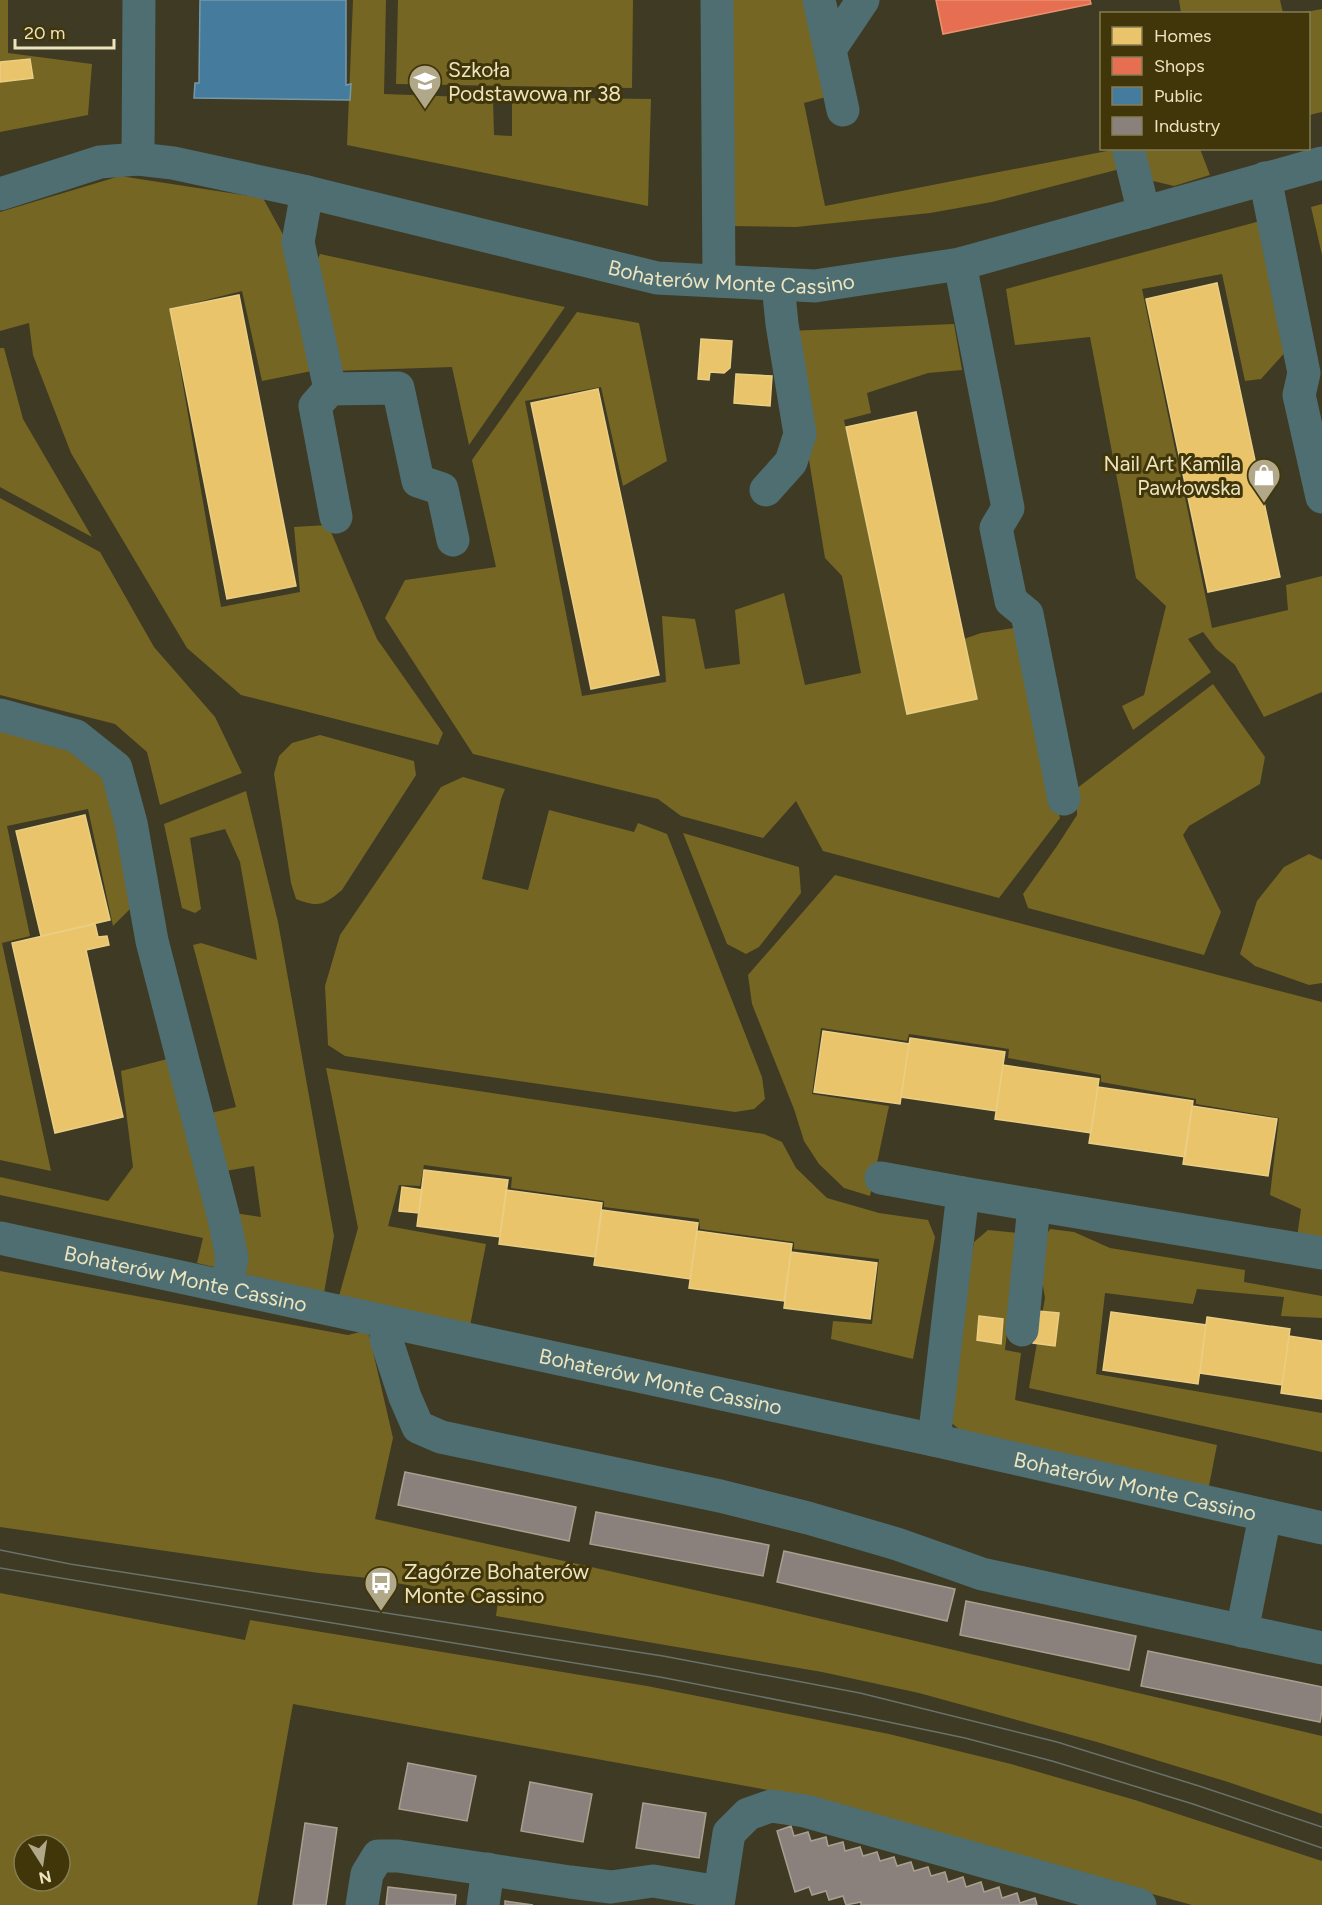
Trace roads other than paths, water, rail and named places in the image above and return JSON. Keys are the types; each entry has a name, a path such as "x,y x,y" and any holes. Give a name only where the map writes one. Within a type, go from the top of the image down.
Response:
{"street":[{"path":"138,159 139,0"},
{"path":"717,0 719,281"},
{"path":"819,0 843,110"},
{"path":"830,49 863,0"},
{"path":"1128,150 1144,213"},
{"name":"Bohaterów Monte Cassino","path":"0,194 100,162 138,159 173,163 307,192 657,278 815,286 960,264 1322,164"},
{"path":"1265,178 1304,373 1299,395 1322,497"},
{"path":"307,192 298,242 330,389"},
{"path":"960,264 1008,508 996,528 1011,601 1027,614 1064,799"},
{"path":"766,490 791,462 800,434 778,285"},
{"path":"336,517 315,406 330,389 398,388 418,481 442,489 453,540"},
{"path":"0,715 76,736 116,768 131,823 152,941 224,1219 232,1258 227,1286"},
{"path":"881,1178 1322,1253"},
{"path":"934,1440 963,1192"},
{"path":"1022,1330 1035,1205"},
{"name":"Bohaterów Monte Cassino","path":"0,1238 934,1440 1322,1528"},
{"path":"390,1323 387,1339 405,1397 418,1427 441,1437 753,1504 886,1541 982,1574 1322,1648"},
{"path":"1242,1631 1265,1516"},
{"path":"362,1905 367,1874 378,1856 398,1856 488,1869 610,1896 653,1881 718,1898 729,1833 748,1815 771,1806 806,1811 1140,1905"},
{"path":"483,1905 488,1869"}],"tram line":[{"path":"0,1550 70,1564 663,1656 860,1693 1057,1742 1322,1827"},
{"path":"0,1568 660,1677 965,1738 1052,1761 1193,1804 1322,1848"}],"place":[{"name":"Szkoła Podstawowa nr 38","path":"425,110"},
{"name":"Nail Art Kamila Pawłowska","path":"1264,504"},
{"name":"Zagórze Bohaterów Monte Cassino","path":"381,1612"}]}
